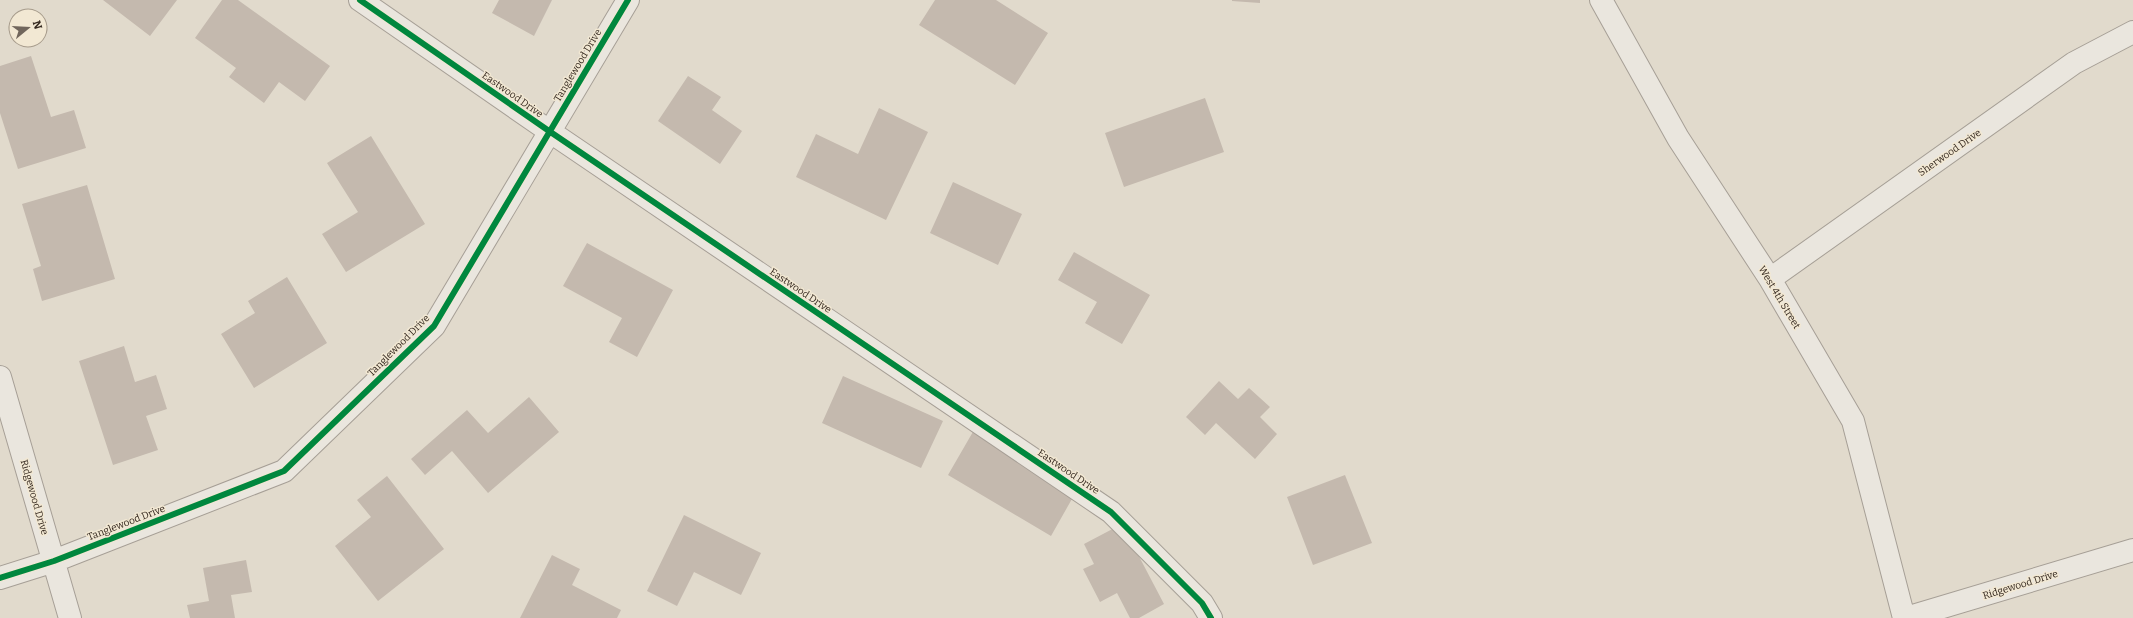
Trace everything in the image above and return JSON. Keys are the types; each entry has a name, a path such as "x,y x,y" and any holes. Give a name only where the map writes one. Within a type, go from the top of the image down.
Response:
{"street":[{"name":"Eastwood Drive","path":"360,0 549,131 1111,512 1202,603 1211,618"},
{"name":"Tanglewood Drive","path":"0,578 54,561 284,471 434,326 628,0"},
{"name":"West 4th Street","path":"1601,0 1678,138 1770,279 1853,420 1905,618"},
{"name":"Sherwood Drive","path":"1770,279 2074,63 2133,32"},
{"name":"Ridgewood Drive","path":"0,377 70,618"},
{"name":"Ridgewood Drive","path":"1905,618 2133,550"}],"building":[{"path":"103,0 177,0 150,36"},
{"path":"222,0 238,0 330,66 305,101 279,82 264,103 229,77 236,68 195,38"},
{"path":"499,0 552,0 534,36 492,13"},
{"path":"935,0 996,0 1048,33 1015,85 919,25"},
{"path":"1260,0 1260,3 1232,1"},
{"path":"31,56 51,117 74,110 86,148 18,169 0,113 0,66"},
{"path":"688,76 721,97 712,110 742,131 720,164 658,121"},
{"path":"1205,98 1224,152 1124,187 1105,133"},
{"path":"879,108 928,132 886,220 796,177 816,134 858,154"},
{"path":"371,136 425,224 346,272 322,234 358,212 327,163"},
{"path":"953,182 1022,214 998,265 930,233"},
{"path":"87,185 115,279 42,301 33,269 41,266 22,204"},
{"path":"587,243 673,290 637,357 609,342 622,318 563,286"},
{"path":"1074,252 1150,295 1122,344 1085,323 1097,302 1058,280"},
{"path":"287,277 327,343 254,388 221,334 255,313 248,301"},
{"path":"124,346 135,382 156,375 167,409 146,416 158,450 113,465 79,361"},
{"path":"843,376 943,421 921,468 822,423"},
{"path":"1219,381 1238,399 1249,388 1270,407 1260,417 1277,434 1255,459 1216,423 1205,435 1186,417"},
{"path":"529,397 559,432 488,493 452,451 425,475 411,459 467,410 488,433"},
{"path":"974,430 1077,490 1051,536 948,475"},
{"path":"1345,475 1372,543 1313,565 1287,497"},
{"path":"387,476 444,549 378,601 335,546 371,517 357,500"},
{"path":"684,515 761,553 741,595 694,572 677,606 647,591"},
{"path":"1122,524 1164,604 1139,618 1130,618 1117,593 1100,602 1083,569 1094,564 1084,544"},
{"path":"552,555 580,569 572,585 621,610 617,618 520,618"},
{"path":"246,560 252,592 231,595 235,618 190,618 187,605 209,601 203,568"}],"cycle path":[{"path":"360,0 549,131 1111,512 1202,603 1211,618"},
{"path":"0,578 54,561 284,471 434,326 628,0"}]}
